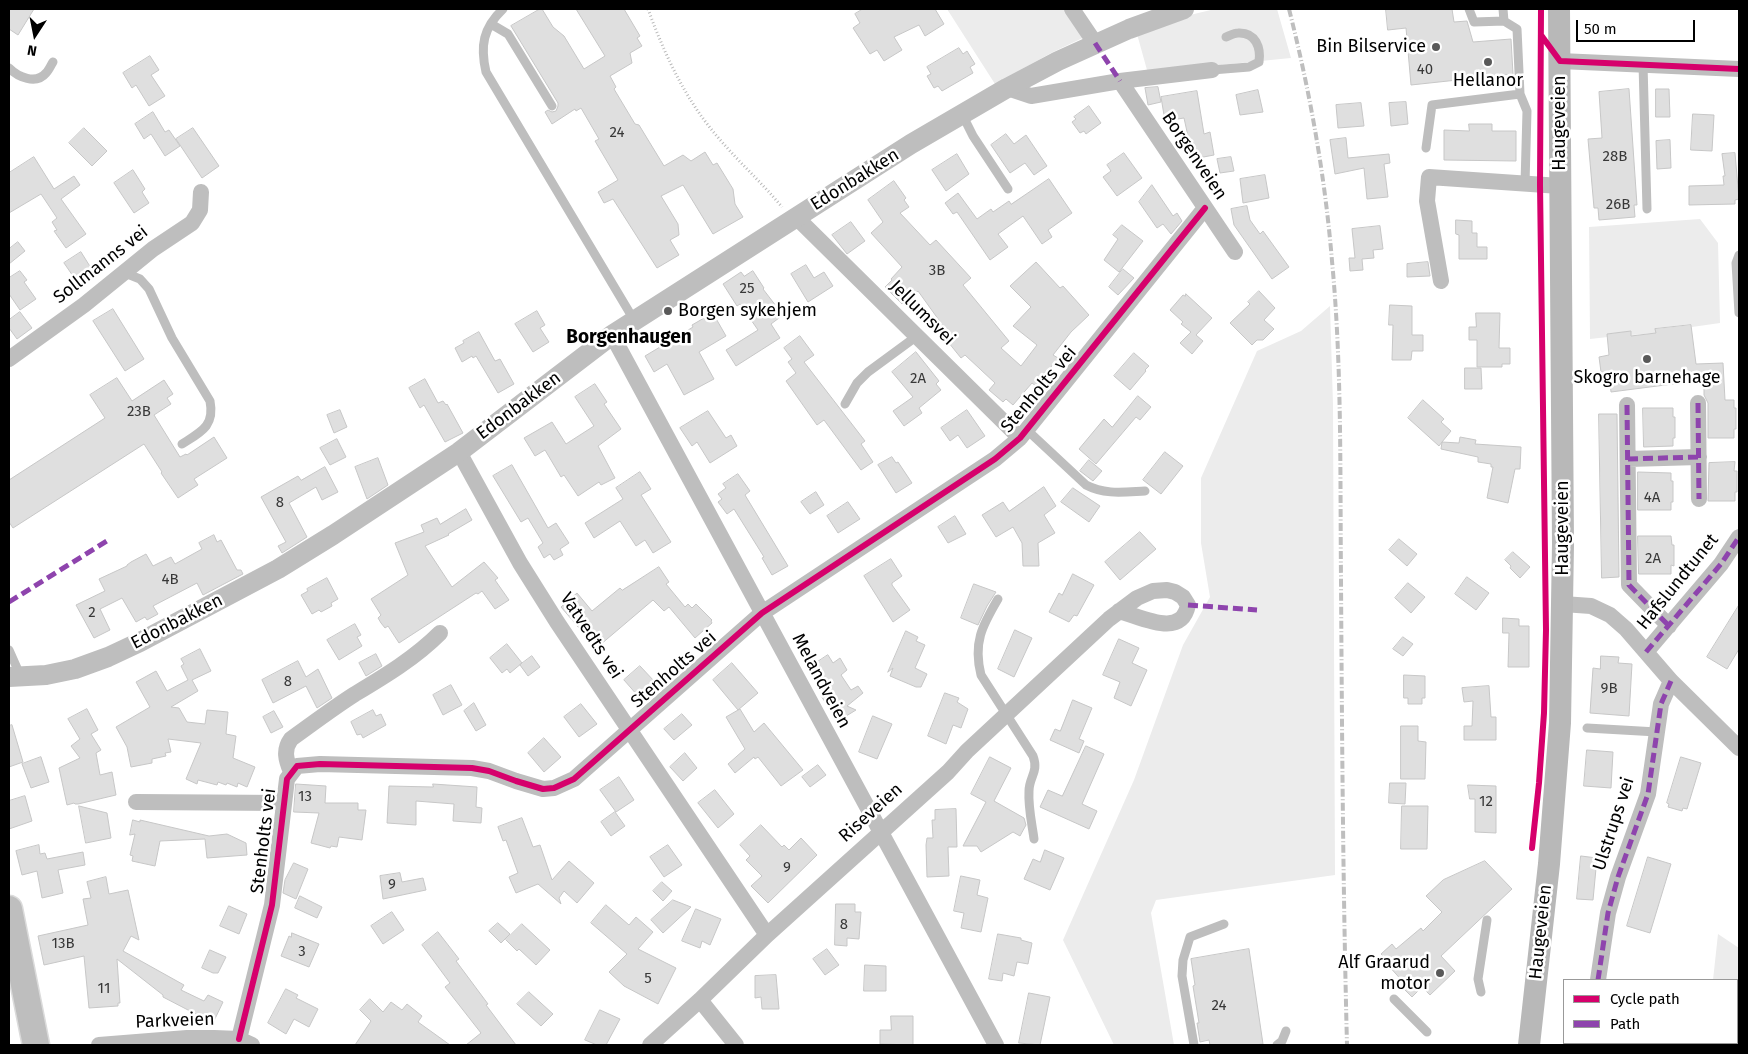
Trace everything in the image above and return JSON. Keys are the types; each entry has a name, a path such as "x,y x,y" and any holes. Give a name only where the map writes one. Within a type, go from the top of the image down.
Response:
{"main road":[{"name":"Haugeveien","path":"1530,1045 1549,864 1560,724 1563,604 1559,9"},
{"path":"9,915 36,1045"}],"street":[{"path":"1072,9 1095,43"},
{"name":"Edonbakken","path":"12,677 46,675 75,669 140,642 278,569 460,452 634,320 961,114 1058,60 1095,43 1184,9"},
{"path":"1560,61 1739,69"},
{"path":"1007,88 1031,96 1212,70"},
{"name":"Borgenveien","path":"1120,82 1235,252"},
{"path":"1441,281 1427,201 1429,177 1560,186"},
{"name":"Sollmanns vei","path":"9,359 78,310 153,249 192,223 200,210 201,192"},
{"name":"Stenholts vei","path":"245,1042 272,904 287,779 297,766 313,764 472,768 489,771 535,787 554,788 574,779 762,613 996,459 1024,434 1206,208"},
{"name":"Jellumsvei","path":"795,217 917,336 1024,434"},
{"name":"Melandveien","path":"612,335 996,1045"},
{"path":"1698,403 1699,499"},
{"path":"1627,405 1629,585 1669,626"},
{"name":"Vatvedts vei","path":"460,452 521,565 766,935"},
{"path":"1628,459 1699,457"},
{"name":"Hafslundtunet","path":"1646,652 1721,564 1739,537"},
{"path":"1563,604 1591,606 1610,615 1626,629 1672,681 1739,748"},
{"name":"Riseveien","path":"650,1045 700,1000 766,935 948,772 1078,646 1119,611"},
{"name":"Stenholts vei","path":"291,772 286,762 286,746 291,739 354,695 378,682 424,650 440,633"},
{"name":"Ulstrups vei","path":"1598,979 1610,904 1648,794 1660,704 1672,681"},
{"name":"Stenholts vei","path":"136,802 284,803"},
{"path":"700,1000 736,1045"},
{"name":"Parkveien","path":"99,1045 187,1038 245,1042"}],"lane":[{"path":"503,9 491,24 484,43 482,55 486,72 634,320"},
{"path":"1469,9 1474,22 1504,21 1517,30 1520,94 1527,111 1525,184"},
{"path":"1503,9 1504,21"},
{"path":"491,24 508,34 552,106"},
{"path":"1212,70 1249,67 1259,62 1259,47 1255,39 1237,32 1226,37"},
{"path":"9,68 20,77 36,78 46,74 52,62"},
{"path":"1643,64 1647,209"},
{"path":"1426,148 1432,104 1520,94"},
{"path":"961,114 973,136 1008,189"},
{"path":"1739,254 1736,263 1739,313"},
{"path":"125,273 140,280 149,289 172,338 210,401 210,418 206,427 182,444"},
{"path":"845,404 857,383 868,372 917,336"},
{"path":"1024,434 1086,485 1106,493 1145,491"},
{"path":"998,598 982,628 978,644 978,663 981,676 1035,763 1029,791 1034,839"},
{"path":"9,650 12,677"},
{"path":"1587,728 1656,732"},
{"path":"1481,992 1478,979 1487,920"},
{"path":"1194,1045 1182,976 1183,960 1190,937 1224,924"},
{"path":"1394,999 1427,1032"},
{"path":"1277,1045 1282,1041 1286,1031"}],"path":[{"path":"648,9 684,92 722,142 795,217"}],"shaded area":[{"path":"947,9 1072,9 1089,35 1053,52 995,84"},
{"path":"1215,9 1277,9 1291,58 1159,71 1147,70 1137,34 1190,15"},
{"path":"1700,219 1718,243 1720,323 1692,327 1691,324 1656,328 1656,333 1631,335 1631,331 1590,339 1589,227"},
{"path":"1330,306 1333,405 1335,875 1156,900 1151,913 1174,1045 1114,1045 1063,940 1134,780 1183,645 1210,597 1201,543 1201,478 1257,351 1301,331"},
{"path":"1718,934 1739,948 1739,979 1713,979"}],"building":[{"path":"9,9 34,9 18,35 9,29"},
{"path":"542,9 553,27 564,36 584,69 605,56 576,9 624,9 640,36 637,38 642,46 630,53 632,63 610,76 616,87 614,89 664,166 683,155 691,161 705,152 713,165 717,163 733,189 735,204 743,217 713,234 683,185 661,196 678,224 679,235 670,240 679,255 657,268 613,199 604,203 598,192 618,180 595,141 599,139 581,108 576,111 575,109 552,124 545,112 548,110 556,111 558,103 511,26"},
{"path":"863,9 935,9 944,24 925,36 919,25 894,37 902,50 884,61 877,50 870,54 853,28 860,23 855,14"},
{"name":"Bin Bilservice","path":"1386,9 1452,9 1454,22 1467,21 1473,42 1511,39 1513,74 1411,85 1406,28 1388,30"},
{"path":"959,48 963,54 967,51 975,64 970,67 973,73 942,91 938,86 934,88 927,76 931,74 927,67"},
{"path":"150,56 159,70 151,75 165,96 149,106 136,85 132,88 123,73"},
{"path":"1158,87 1161,102 1148,105 1145,88"},
{"path":"1629,89 1637,205 1634,205 1635,217 1599,220 1598,208 1594,208 1588,139 1602,138 1599,92"},
{"path":"1656,89 1669,89 1670,117 1656,117"},
{"path":"1258,90 1263,112 1240,115 1236,95"},
{"path":"1197,91 1204,134 1210,132 1214,155 1193,159 1184,118 1165,121 1161,97"},
{"path":"1406,102 1408,124 1391,126 1389,103"},
{"path":"1361,103 1364,126 1338,128 1336,105"},
{"path":"1089,106 1101,123 1086,134 1084,131 1080,133 1072,122 1076,119 1074,117"},
{"path":"153,112 165,132 169,130 180,146 165,156 151,134 144,139 135,124"},
{"path":"1693,114 1714,115 1712,151 1691,150"},
{"path":"1469,124 1492,124 1492,131 1516,131 1516,161 1444,160 1444,130 1469,131"},
{"path":"84,128 107,151 92,166 69,143"},
{"path":"193,128 219,166 202,178 176,139"},
{"path":"1006,134 1014,144 1026,135 1047,166 1034,175 1025,163 1010,173 991,145"},
{"path":"1346,138 1348,158 1389,154 1390,163 1384,164 1388,197 1367,199 1364,168 1335,174 1330,140"},
{"path":"1670,140 1671,168 1657,169 1656,141"},
{"path":"1124,153 1142,178 1117,196 1103,177 1111,171 1107,165"},
{"path":"1735,153 1739,199 1735,200 1735,204 1689,205 1689,186 1724,185 1723,176 1725,176 1722,154"},
{"path":"957,154 969,174 946,191 932,170"},
{"path":"34,157 54,189 74,176 80,185 61,199 86,234 66,248 54,231 57,230 52,222 57,218 41,194 9,213 9,173"},
{"path":"1231,157 1234,171 1220,173 1217,159"},
{"path":"133,170 145,189 142,192 149,203 134,213 114,183"},
{"path":"1265,175 1269,198 1243,203 1240,179"},
{"path":"1049,179 1072,213 1048,230 1052,237 1042,244 1023,216 998,234 1008,247 990,260 957,212 953,214 945,203 958,193 977,219 991,209 993,212 1009,201 1011,204"},
{"path":"894,181 906,198 904,200 909,207 900,213 930,245 936,240 971,278 963,285 1009,341 1001,348 1021,366 1037,345 1013,326 1031,307 1010,286 1036,262 1060,288 1063,286 1089,315 1071,332 1053,355 1058,358 1036,386 1032,383 1013,405 1006,399 1003,402 989,390 995,383 965,355 961,358 936,327 941,323 918,291 911,298 909,296 902,304 885,287 902,267 871,233 883,222 868,200"},
{"path":"1152,185 1173,216 1177,213 1182,221 1171,234 1163,224 1157,228 1139,202"},
{"path":"1247,206 1250,220 1260,234 1263,231 1289,267 1272,279 1234,225 1231,209"},
{"path":"1456,220 1472,221 1472,233 1477,233 1477,247 1487,247 1487,259 1459,259 1459,235 1456,234"},
{"path":"851,222 865,241 847,254 832,235"},
{"path":"1122,225 1143,241 1119,272 1104,260 1118,239 1113,235"},
{"path":"1380,226 1383,249 1373,250 1374,258 1362,259 1363,270 1350,271 1349,258 1355,258 1352,229"},
{"path":"18,242 25,251 9,264 9,249"},
{"path":"81,252 91,268 75,279 64,263"},
{"path":"1428,262 1430,276 1407,277 1407,264"},
{"path":"806,265 814,278 824,272 833,286 808,302 791,274"},
{"path":"1123,269 1134,278 1118,295 1109,287"},
{"path":"20,271 27,280 24,282 36,299 20,310 9,294 9,278"},
{"path":"753,271 763,289 783,315 771,324 780,338 736,366 726,350 758,330 740,304 737,306 723,284 741,272 744,276"},
{"path":"1259,291 1275,308 1264,320 1274,329 1263,340 1257,340 1252,345 1230,323 1250,304 1248,302"},
{"path":"1186,294 1212,318 1196,335 1203,341 1192,354 1180,343 1191,332 1181,324 1183,322 1170,310"},
{"path":"1390,305 1412,306 1412,335 1423,335 1423,351 1412,351 1411,360 1392,360 1393,325 1389,325"},
{"path":"113,309 144,359 125,371 93,321"},
{"path":"537,311 545,325 540,328 549,342 533,352 515,324"},
{"path":"20,312 32,328 17,339 9,328 9,320"},
{"path":"1476,313 1500,313 1499,348 1510,348 1510,364 1502,364 1502,367 1477,367 1477,340 1469,340 1469,327 1476,327"},
{"path":"714,315 726,336 699,352 714,379 684,395 667,364 654,372 645,356 693,327 692,325"},
{"path":"1691,325 1696,364 1723,363 1725,400 1734,400 1734,408 1736,408 1734,438 1708,438 1708,403 1704,395 1704,380 1611,392 1609,372 1601,372 1599,357 1609,355 1607,334 1631,331 1631,336 1656,333 1655,329"},
{"path":"479,332 495,361 500,359 514,384 498,393 476,356 473,358 472,356 462,362 455,348"},
{"path":"800,336 814,355 804,362 865,441 861,444 873,462 861,470 824,420 817,425 786,381 796,373 788,362 792,359 784,348"},
{"path":"916,352 939,381 936,384 941,390 919,408 922,413 904,426 893,411 913,397 892,372"},
{"path":"1134,353 1149,366 1130,390 1114,376"},
{"path":"1465,368 1481,368 1482,389 1465,389"},
{"path":"117,378 132,401 164,380 173,394 167,398 171,404 154,415 180,457 187,455 214,437 227,458 194,479 198,485 178,498 144,444 13,528 9,522 9,480 105,418 90,395"},
{"path":"425,379 438,403 443,401 447,404 463,433 445,442 424,405 420,408 409,388"},
{"path":"595,384 607,402 604,404 621,429 598,446 615,478 601,485 599,482 578,496 564,475 561,477 545,450 535,456 524,438 552,422 566,444 594,426 575,397"},
{"path":"1138,396 1151,407 1140,420 1136,417 1096,464 1079,449 1104,419 1112,427"},
{"path":"1423,400 1444,419 1441,422 1451,431 1439,446 1408,418"},
{"path":"1643,408 1673,408 1675,438 1673,438 1673,446 1644,447"},
{"path":"340,410 347,427 334,433 327,415"},
{"path":"967,410 985,436 967,448 958,435 950,441 941,428"},
{"path":"708,411 726,438 731,435 737,446 710,463 697,442 692,446 680,428"},
{"path":"1599,414 1617,414 1619,577 1602,578"},
{"path":"1460,437 1476,440 1475,444 1521,447 1520,469 1515,469 1508,503 1487,498 1493,467 1491,467 1491,464 1478,462 1478,457 1441,449 1442,442 1459,443"},
{"path":"337,439 346,457 330,465 320,448"},
{"path":"1165,452 1183,466 1161,494 1143,480"},
{"path":"892,457 896,463 898,462 912,483 896,493 878,465"},
{"path":"378,458 388,485 367,499 355,467"},
{"path":"1089,460 1102,471 1093,481 1080,471"},
{"path":"1735,462 1734,471 1737,471 1737,492 1735,492 1735,501 1708,501 1709,463"},
{"path":"512,465 548,528 556,523 569,543 560,549 563,555 554,560 550,554 544,558 538,547 543,543 528,518 521,522 493,476"},
{"path":"325,467 338,492 322,500 316,487 289,503 307,537 282,553 278,546 286,542 261,497 298,476 301,480"},
{"path":"640,472 651,489 641,495 671,542 653,553 645,540 636,546 620,521 594,538 585,523 623,499 616,488"},
{"path":"1638,472 1671,473 1673,502 1671,502 1671,510 1638,510"},
{"path":"738,474 750,491 745,495 788,566 772,575 762,558 764,557 734,509 727,514 718,502 722,499 718,494 726,488 723,484"},
{"path":"1044,487 1056,506 1044,515 1055,533 1038,543 1039,566 1023,566 1022,543 1013,527 996,537 982,515 1003,502 1009,511"},
{"path":"1073,488 1100,506 1089,522 1061,502"},
{"path":"816,492 824,505 810,514 801,502"},
{"path":"848,502 860,519 838,533 827,516"},
{"path":"466,509 472,520 449,535 425,546 452,587 484,562 498,578 495,580 509,600 495,609 482,591 478,594 476,593 399,643 388,626 385,628 381,623 378,618 381,615 371,599 408,575 395,543 424,532 421,525 437,518 440,524"},
{"path":"955,516 966,534 948,543 938,527"},
{"path":"1140,532 1156,549 1120,580 1105,562"},
{"path":"214,535 217,542 221,540 237,570 241,570 243,574 203,595 197,583 153,606 158,614 147,620 145,617 136,622 122,598 100,609 110,630 94,638 76,605 105,591 99,579 127,566 146,554 153,566 171,557 175,564 202,549 199,543"},
{"path":"1638,536 1671,536 1672,545 1674,545 1674,566 1671,565 1671,574 1639,574"},
{"path":"1399,539 1417,554 1407,566 1389,550"},
{"path":"1513,552 1530,567 1520,578 1505,560"},
{"path":"891,559 902,576 892,585 910,610 893,622 864,576"},
{"path":"659,567 669,582 666,584 685,607 688,604 692,608 696,604 712,620 712,623 695,638 669,607 664,611 653,600 600,645 583,625 579,628 561,607 577,593 592,611 620,588 622,590"},
{"path":"1073,574 1094,585 1077,616 1074,615 1069,622 1049,612 1059,593 1062,595"},
{"path":"1467,577 1489,593 1476,610 1455,594"},
{"path":"327,578 338,599 331,603 332,606 312,614 301,595 308,591 307,589"},
{"path":"1408,583 1425,597 1411,613 1395,598"},
{"path":"974,584 996,592 978,625 961,618"},
{"path":"1739,605 1739,649 1727,669 1707,657"},
{"path":"1503,618 1519,619 1519,626 1529,626 1529,667 1508,667 1509,633 1503,633"},
{"path":"355,624 361,635 357,637 362,646 339,660 327,640"},
{"path":"1015,630 1032,638 1014,677 998,669"},
{"path":"906,631 918,637 916,641 925,645 915,668 927,674 921,687 916,687 890,676 893,668 888,672"},
{"path":"1403,637 1413,644 1403,656 1393,649"},
{"path":"1119,639 1139,648 1132,663 1147,670 1131,706 1114,698 1120,682 1103,675"},
{"path":"507,644 522,663 510,673 507,669 502,673 490,658"},
{"path":"200,649 211,671 192,680 198,691 171,707 179,708 187,722 205,724 207,710 228,712 226,734 236,736 233,758 255,767 247,787 238,783 237,787 227,783 226,785 218,782 217,785 198,780 197,784 186,779 201,743 168,739 171,752 165,753 166,756 152,759 152,763 131,767 127,747 116,727 150,707 136,682 156,671 167,691 188,680 181,666 184,664 181,659"},
{"path":"376,654 382,666 366,676 359,663"},
{"path":"828,655 833,663 840,658 847,670 841,675 851,690 858,686 863,693 847,706 856,710 838,721 821,696 836,700 813,665"},
{"path":"532,656 540,667 528,676 520,665"},
{"path":"1601,656 1619,657 1618,663 1632,664 1629,716 1590,713 1593,668 1600,669"},
{"path":"298,661 306,677 318,669 332,698 317,708 306,686 273,703 262,680"},
{"path":"732,663 758,693 738,710 713,680"},
{"path":"640,666 655,682 638,696 624,680"},
{"path":"1404,675 1425,676 1425,698 1422,698 1422,704 1408,704 1408,698 1404,698"},
{"path":"451,685 462,705 443,715 433,695"},
{"path":"1489,686 1491,717 1496,717 1496,740 1464,740 1464,726 1472,726 1473,701 1464,702 1462,688"},
{"path":"945,693 959,698 957,702 968,709 961,728 953,725 946,744 928,736"},
{"path":"1073,700 1092,708 1079,739 1084,741 1079,753 1050,740 1055,729 1060,731"},
{"path":"474,703 486,725 476,731 464,711"},
{"path":"581,704 597,724 579,737 564,717"},
{"path":"87,709 98,730 91,734 101,750 96,753 100,775 112,772 116,795 67,805 59,768 80,758 71,746 80,739 68,719"},
{"path":"740,709 754,732 764,723 803,770 781,786 758,757 755,759 754,757 735,773 728,764 745,749 726,717"},
{"path":"373,710 376,716 381,714 386,725 363,738 361,734 357,735 351,722"},
{"path":"274,711 283,727 271,733 263,717"},
{"path":"682,714 692,725 674,740 664,729"},
{"path":"873,716 892,724 877,759 859,752"},
{"path":"12,725 23,762 9,767 9,726"},
{"path":"1401,726 1418,726 1418,741 1426,742 1425,779 1401,779"},
{"path":"544,738 561,757 544,772 528,753"},
{"path":"1086,746 1104,754 1082,804 1097,811 1089,829 1040,807 1048,790 1062,796"},
{"path":"1587,750 1613,752 1611,788 1584,786"},
{"path":"685,753 697,768 683,781 670,767"},
{"path":"41,757 49,782 31,788 22,764"},
{"path":"990,757 1011,768 994,801 1024,818 1026,825 1020,836 1013,832 981,852 977,846 963,846 986,802 971,794"},
{"path":"1681,757 1701,763 1687,809 1683,808 1682,811 1668,807 1669,804 1667,803"},
{"path":"818,765 826,775 810,787 802,777"},
{"path":"619,777 634,800 616,812 600,790"},
{"path":"1390,783 1406,783 1405,804 1389,803"},
{"path":"296,784 326,786 325,803 358,803 358,810 366,810 362,840 339,837 337,847 331,846 330,848 311,843 319,813 294,812"},
{"path":"433,784 477,787 476,807 482,808 481,823 453,821 454,804 416,801 416,825 387,823 389,786 433,787"},
{"path":"1468,785 1496,786 1496,833 1475,832 1475,799 1470,799"},
{"path":"715,790 734,814 718,828 698,803"},
{"path":"25,796 32,821 9,829 9,801"},
{"path":"79,806 107,813 111,838 86,843"},
{"path":"1402,806 1428,806 1427,849 1401,849"},
{"path":"956,809 957,847 948,847 949,876 927,877 926,845 927,838 933,838 932,820 935,820 935,810"},
{"path":"615,812 625,826 611,836 601,822"},
{"path":"522,818 533,847 540,845 552,880 569,861 594,883 577,903 564,891 559,898 561,904 538,884 516,893 509,877 518,873 506,840 503,841 498,827"},
{"path":"133,820 209,836 227,834 246,843 247,855 207,858 205,839 160,841 155,866 132,861 133,856 130,855 135,834 130,835"},
{"path":"761,825 782,847 784,845 789,850 801,838 817,855 768,903 751,886 762,876 746,860 750,856 740,845"},
{"path":"39,845 40,854 45,853 47,859 83,852 85,865 58,870 63,893 42,898 37,871 22,875 16,851"},
{"path":"668,845 682,865 664,877 650,857"},
{"path":"1045,850 1064,858 1050,890 1024,879 1033,859 1040,862"},
{"path":"1581,856 1597,858 1593,900 1577,899"},
{"path":"1648,857 1671,864 1650,933 1627,926"},
{"path":"1485,861 1512,889 1441,956 1455,971 1430,995 1422,987 1412,997 1402,987 1405,984 1387,964 1389,962 1381,954 1392,944 1396,949 1421,928 1423,931 1442,912 1426,896 1443,880"},
{"path":"294,863 308,869 296,899 283,893 285,880"},
{"path":"400,873 402,882 423,878 426,890 383,899 380,876"},
{"path":"961,876 980,880 977,895 988,898 981,932 961,928 964,913 954,911"},
{"path":"106,877 109,894 128,890 139,940 131,936 123,951 184,985 181,990 204,1001 208,995 223,1002 213,1023 163,997 163,995 117,959 120,1003 118,1003 118,1006 89,1008 84,956 44,965 38,936 88,925 83,899 91,898 87,882"},
{"path":"662,882 672,891 663,901 653,891"},
{"path":"300,896 322,907 317,918 295,908"},
{"path":"673,900 691,907 663,933 651,920"},
{"path":"836,904 855,904 855,912 861,912 859,939 847,938 847,946 835,945"},
{"path":"606,905 629,925 636,917 653,932 638,949 676,968 658,1004 624,986 609,972 627,954 591,923"},
{"path":"229,906 247,914 239,934 220,926"},
{"path":"696,909 721,919 710,945 702,941 700,948 682,941"},
{"path":"392,912 404,930 383,944 371,926"},
{"path":"498,923 510,934 501,943 489,931"},
{"path":"522,924 550,950 536,965 506,940"},
{"path":"438,932 459,959 456,961 488,1004 486,1005 516,1045 466,1045 481,1033 445,987 450,983 422,945"},
{"path":"292,933 319,944 309,967 281,956"},
{"path":"998,934 1021,938 1021,940 1032,943 1028,964 1017,962 1014,976 1003,973 1002,981 989,979"},
{"path":"827,949 839,965 825,975 813,959"},
{"path":"1249,949 1263,1044 1210,1045 1209,1040 1200,1042 1191,959"},
{"path":"210,950 226,957 218,973 202,968"},
{"path":"865,965 886,966 886,991 864,991"},
{"path":"776,975 779,1009 762,1009 761,997 755,998 755,976"},
{"path":"286,989 298,995 296,998 318,1009 309,1027 294,1019 286,1034 268,1023"},
{"path":"529,992 553,1014 541,1026 517,1004"},
{"path":"1029,993 1050,997 1040,1045 1019,1043"},
{"path":"370,999 383,1012 391,1002 402,1010 407,1004 422,1016 418,1022 450,1045 355,1045 371,1021 360,1010"},
{"path":"600,1010 620,1019 606,1045 597,1045 585,1040"},
{"path":"891,1016 913,1016 913,1045 880,1044 880,1030 891,1030"}],"railway":[{"path":"1289,9 1304,71 1321,166 1335,301 1340,420 1347,1045"}],"marked path":[{"path":"1095,43 1120,81"},
{"path":"1698,403 1699,499"},
{"path":"1627,405 1629,585 1669,626"},
{"path":"1628,459 1699,457"},
{"path":"1646,652 1721,564 1739,537"},
{"path":"9,602 110,539"},
{"path":"1188,605 1257,610"},
{"path":"1598,979 1608,913 1618,877 1648,794 1661,704 1671,681"}],"cycle path":[{"path":"1532,848 1544,713 1546,630 1540,185 1541,9"},
{"path":"1541,35 1560,61 1739,69"},
{"path":"239,1039 272,905 287,779 297,766 320,764 472,768 489,771 543,789 554,788 574,779 762,613 995,459 1020,438 1205,208"}],"place":[{"name":"Bin Bilservice","path":"1436,47"},
{"name":"Hellanor","path":"1488,62"},
{"name":"Borgen sykehjem","path":"668,311"},
{"name":"Skogro barnehage","path":"1647,359"},
{"name":"Alf Graarud motor","path":"1440,973"}],"district":[{"name":"Borgenhaugen","path":"629,338"}]}
